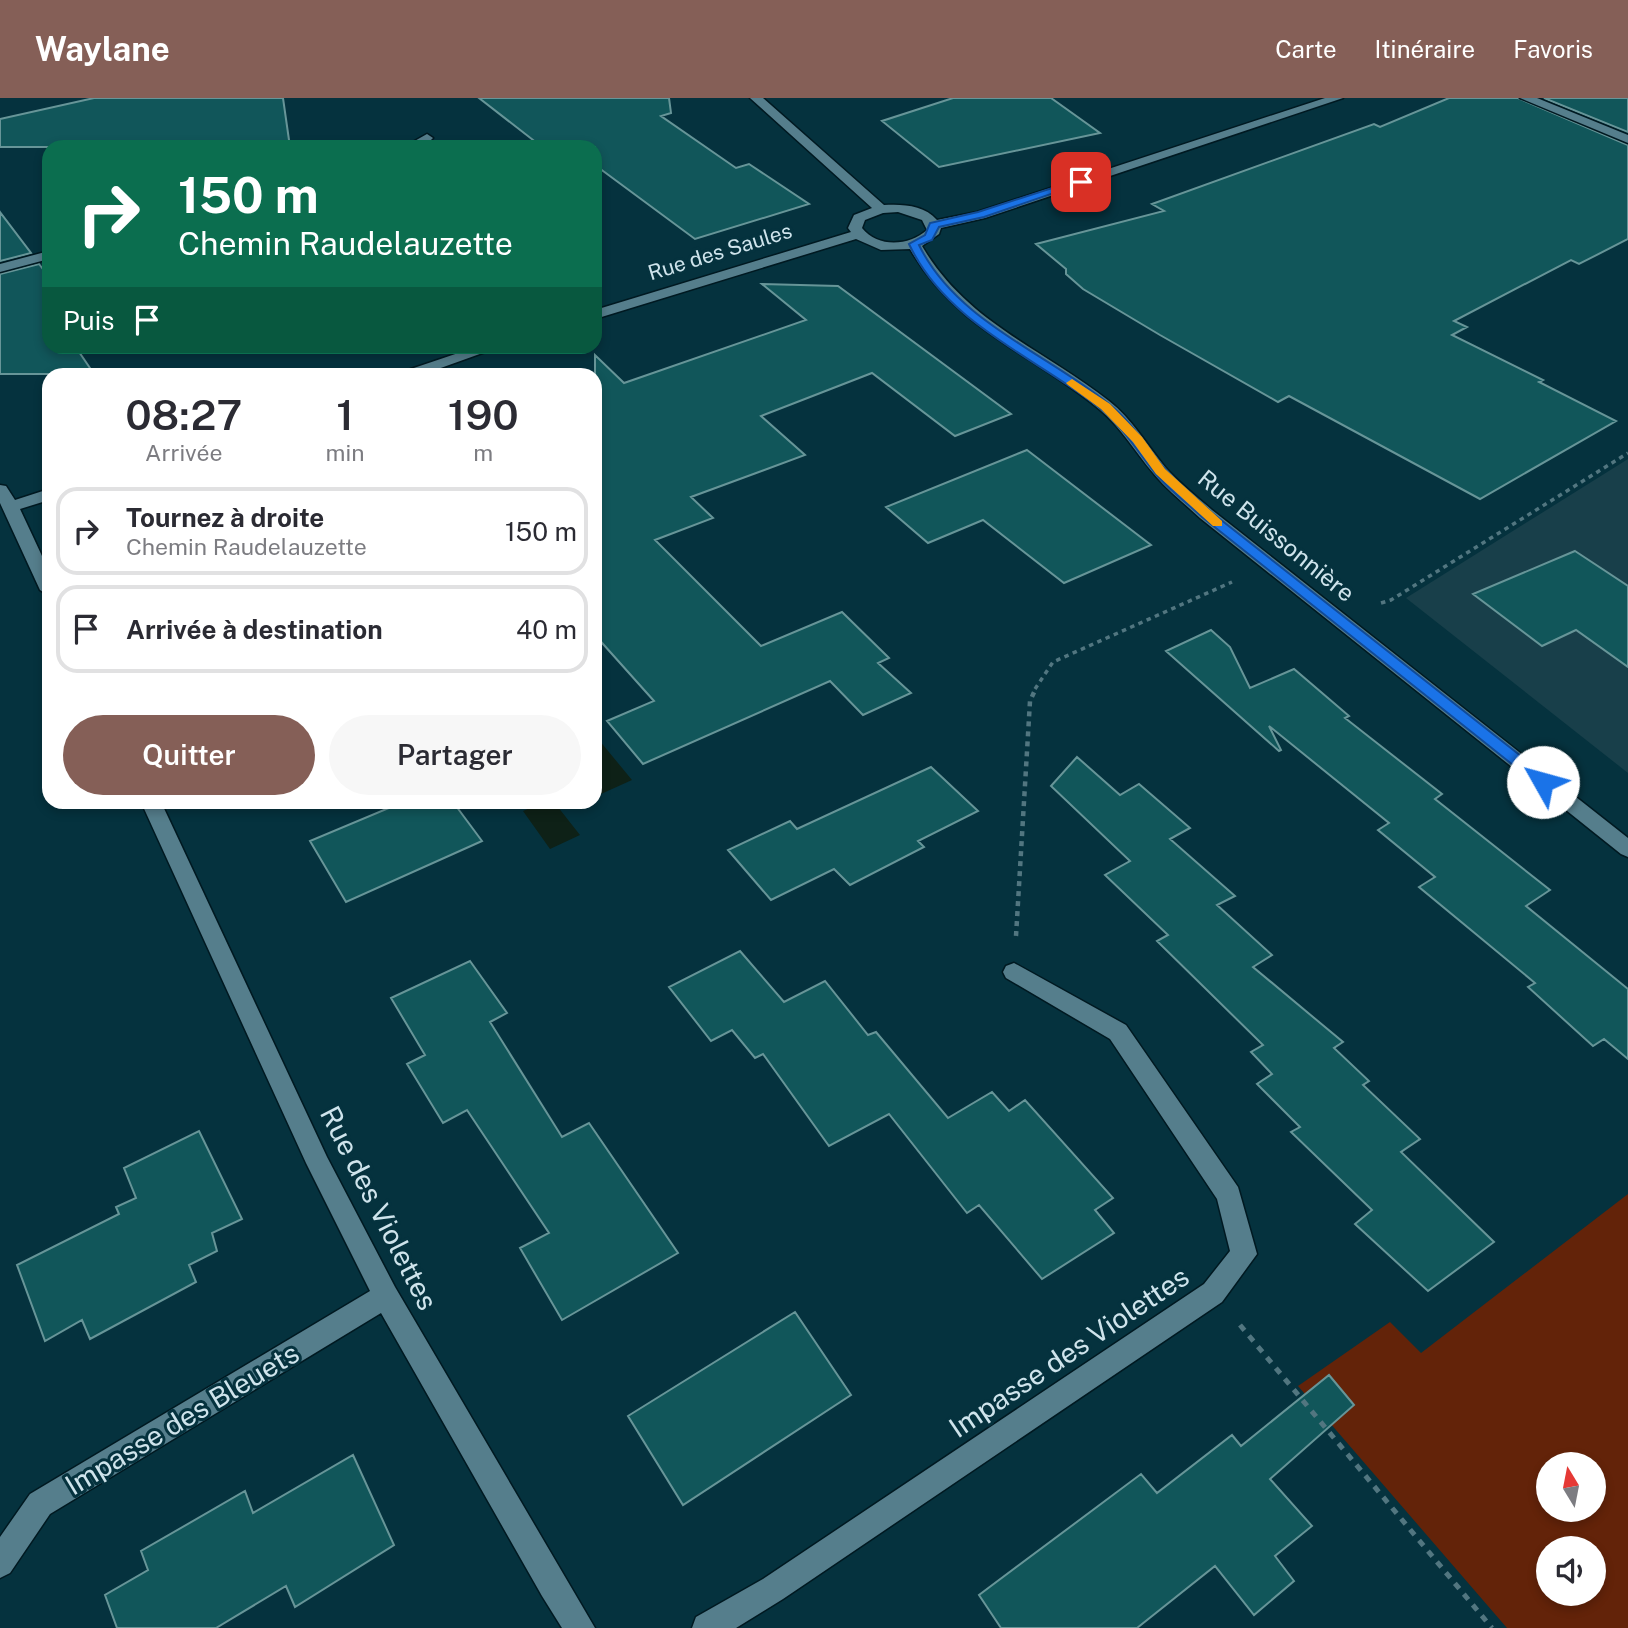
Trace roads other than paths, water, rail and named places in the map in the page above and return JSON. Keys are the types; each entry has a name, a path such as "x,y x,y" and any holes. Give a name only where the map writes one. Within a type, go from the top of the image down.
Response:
{"street":[{"path":"756,98 881,209"},
{"path":"934,225 980,215 1337,98"},
{"path":"1527,98 1628,139"},
{"path":"423,140 427,138"},
{"path":"881,209 915,211 927,217 934,225 934,231 929,237 914,244 878,244 858,234 855,228 859,218 881,209"},
{"name":"Rue des Saules","path":"602,313 858,234"},
{"name":"Rue Buissonnière","path":"914,244 924,265 950,295 984,323 1105,407 1138,439 1161,472 1206,514 1628,849"},
{"path":"0,268 42,257"},
{"path":"428,368 471,354"},
{"path":"0,490 11,507 42,575"},
{"path":"11,507 42,496"},
{"name":"Rue des Violettes","path":"153,809 318,1163 386,1296 552,1586 580,1628"},
{"name":"Impasse des Violettes","path":"707,1628 773,1589 1213,1293 1244,1254 1230,1195 1118,1032 1014,972"},
{"name":"Impasse des Bleuets","path":"0,1563 40,1504 386,1296"}]}
